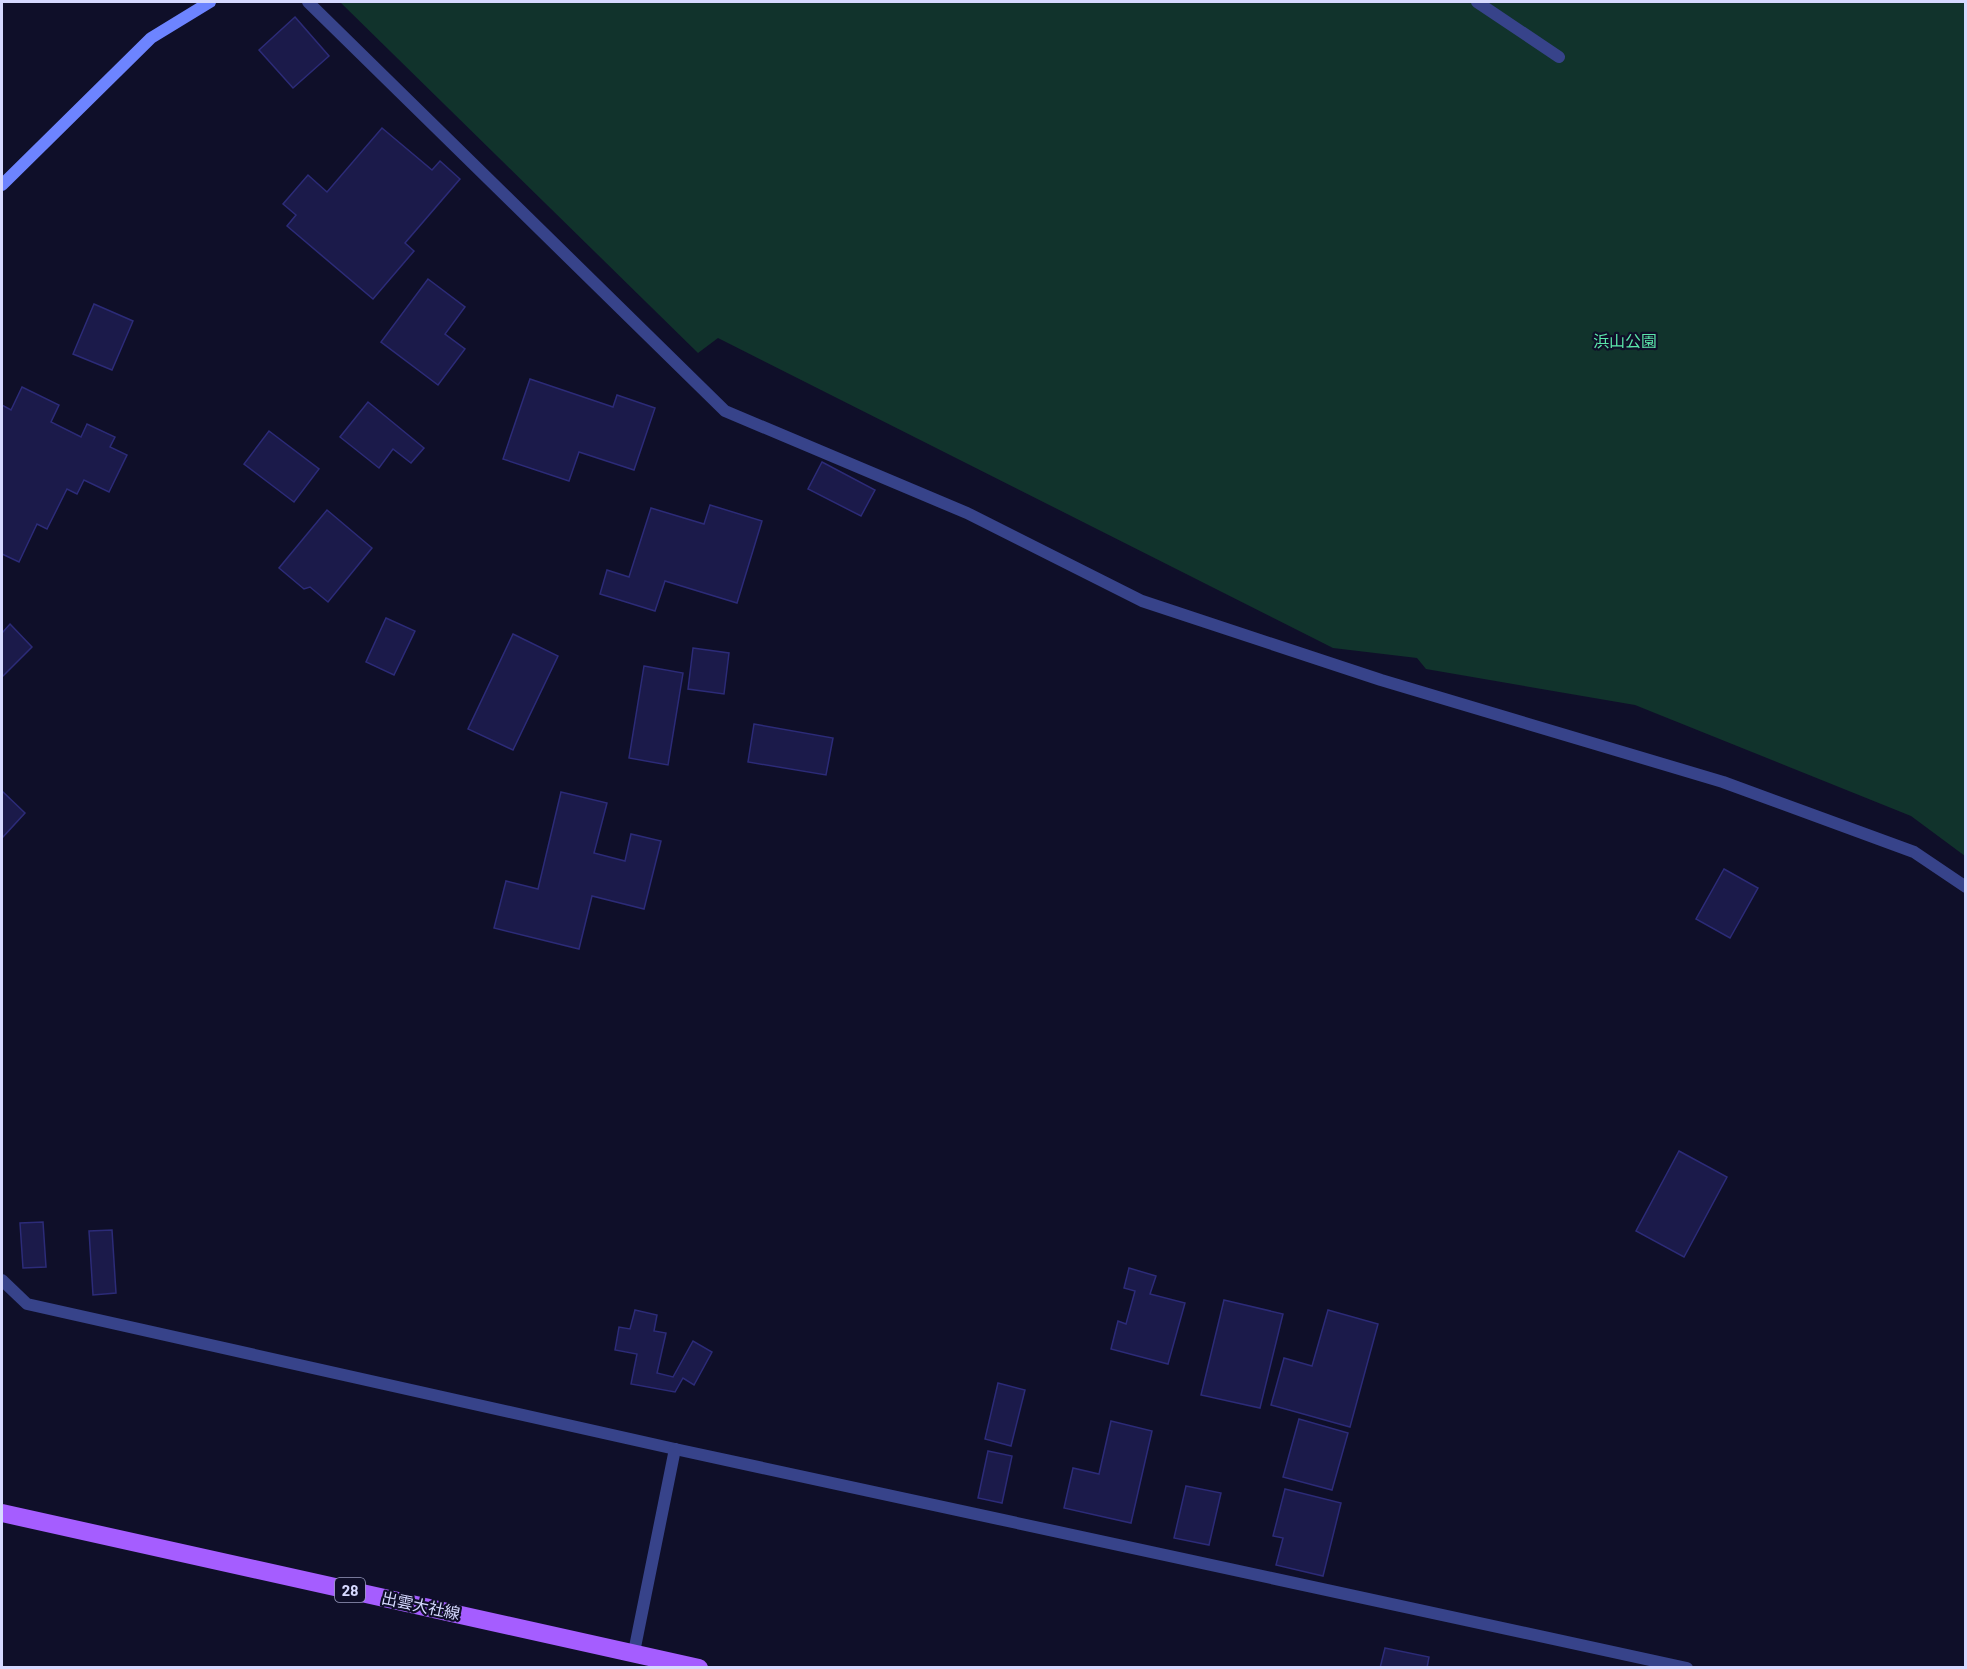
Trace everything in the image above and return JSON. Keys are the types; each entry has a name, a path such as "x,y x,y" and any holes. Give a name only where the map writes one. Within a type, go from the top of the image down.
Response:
{"main road":[{"name":"出雲大社線","path":"2,1513 699,1668"}],"street":[{"path":"2,185 151,38 210,2"},
{"path":"308,2 725,411 967,513 1142,601 1381,680 1724,782 1914,852 1965,887"},
{"path":"1477,2 1559,57"},
{"path":"2,1280 27,1304 675,1449 1687,1668"},
{"path":"634,1652 675,1449"}],"green space":[{"name":"浜山公園","path":"340,2 1965,2 1965,856 1911,816 1635,705 1426,669 1417,658 1333,648 718,338 698,353"}],"building":[{"path":"295,17 329,56 293,88 259,50"},
{"path":"382,128 432,170 440,161 460,179 405,243 414,251 373,299 287,226 296,215 283,204 308,175 327,192"},
{"path":"428,279 465,307 445,334 465,349 438,385 381,342"},
{"path":"94,304 133,321 112,370 73,354"},
{"path":"530,379 613,407 617,395 655,408 634,470 579,452 569,481 503,459"},
{"path":"22,387 59,405 51,422 81,437 87,424 115,437 110,447 127,455 109,492 84,480 77,494 67,489 47,529 37,524 19,562 2,554 2,405 11,410"},
{"path":"368,402 424,448 411,463 393,449 379,468 340,437"},
{"path":"269,431 319,469 294,502 244,464"},
{"path":"822,462 875,490 861,516 808,489"},
{"path":"710,505 762,521 737,603 665,581 655,611 600,594 607,570 629,577 651,508 704,524"},
{"path":"327,510 372,548 328,602 310,587 304,589 279,568"},
{"path":"386,618 415,631 394,675 366,662"},
{"path":"10,624 32,647 2,677 2,633"},
{"path":"513,634 558,656 513,750 468,729"},
{"path":"693,648 729,653 724,694 688,689"},
{"path":"644,666 683,673 668,765 629,758"},
{"path":"754,724 833,738 826,775 748,762"},
{"path":"2,791 25,813 2,838"},
{"path":"561,792 607,803 594,853 625,861 631,834 661,841 644,909 592,896 579,949 494,928 506,881 538,889"},
{"path":"1724,869 1758,888 1730,938 1696,919"},
{"path":"1679,1151 1727,1177 1684,1257 1636,1231"},
{"path":"43,1222 46,1267 23,1268 20,1223"},
{"path":"112,1230 116,1293 93,1295 89,1231"},
{"path":"1129,1268 1156,1276 1150,1294 1185,1303 1168,1364 1111,1349 1118,1321 1126,1324 1135,1291 1124,1288"},
{"path":"1224,1300 1283,1314 1260,1408 1201,1395"},
{"path":"635,1310 657,1315 654,1331 666,1333 657,1373 673,1377 693,1341 712,1352 694,1385 683,1378 675,1392 631,1384 637,1354 615,1350 619,1327 630,1329"},
{"path":"1328,1310 1378,1324 1350,1427 1271,1405 1284,1358 1312,1366"},
{"path":"998,1383 1025,1390 1011,1446 985,1439"},
{"path":"1299,1419 1348,1433 1332,1490 1283,1477"},
{"path":"1111,1421 1152,1431 1131,1523 1064,1508 1073,1468 1099,1474"},
{"path":"988,1451 1012,1456 1002,1503 978,1498"},
{"path":"1186,1486 1221,1493 1209,1545 1174,1538"},
{"path":"1285,1489 1341,1503 1323,1576 1276,1565 1283,1538 1273,1536"},
{"path":"1385,1648 1429,1657 1427,1668 1380,1668"}]}
